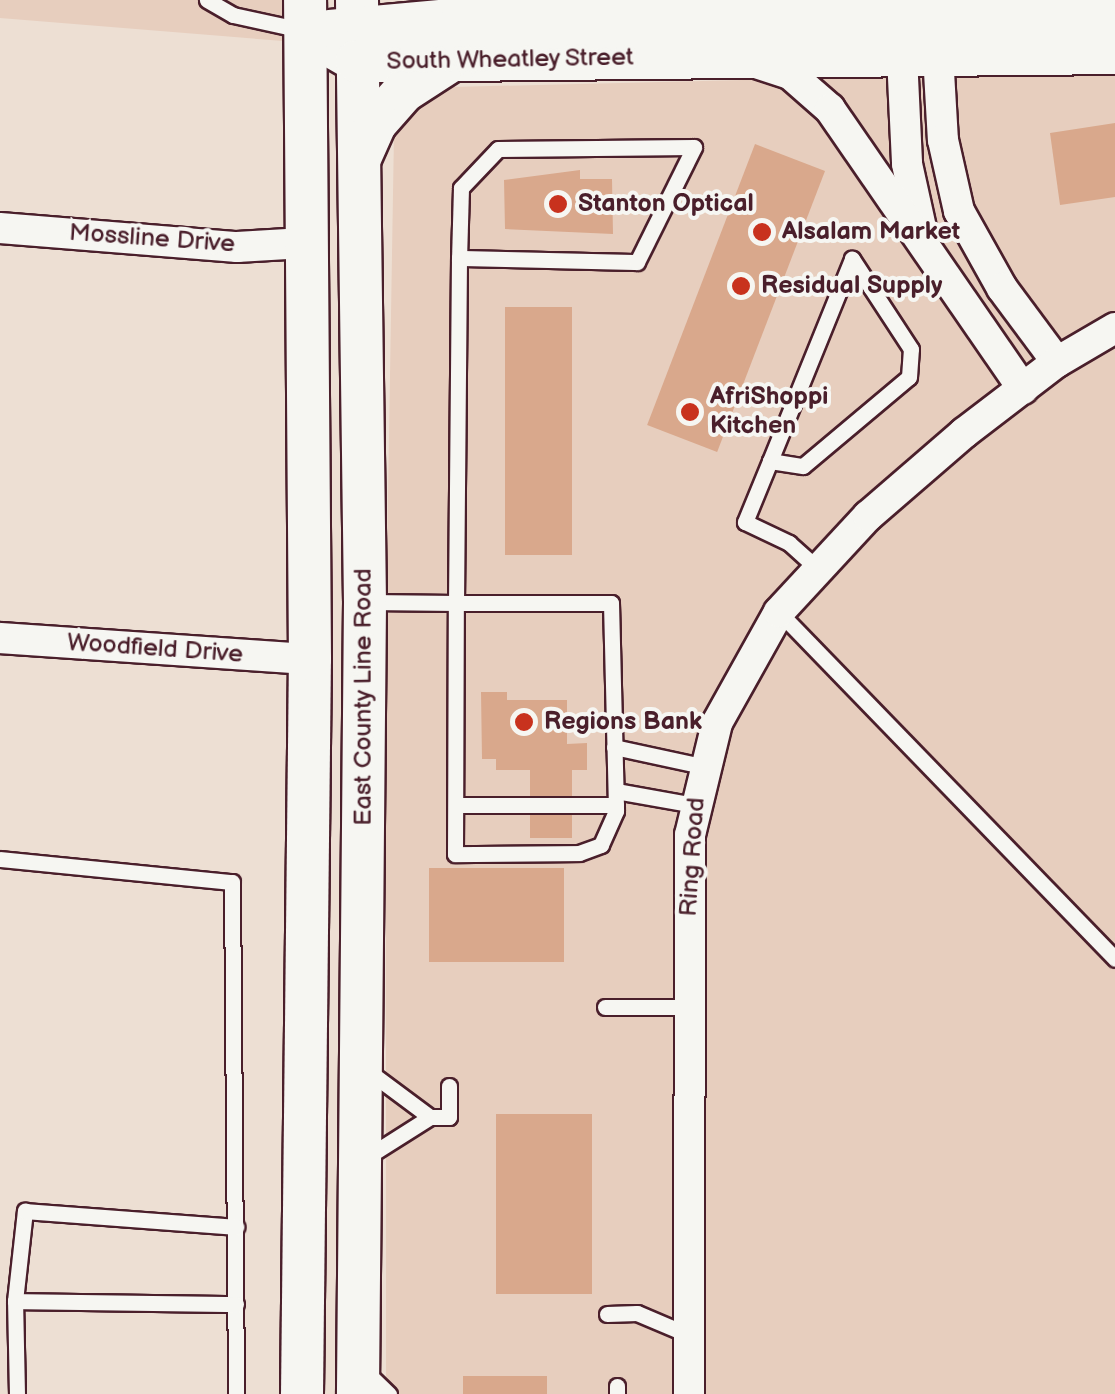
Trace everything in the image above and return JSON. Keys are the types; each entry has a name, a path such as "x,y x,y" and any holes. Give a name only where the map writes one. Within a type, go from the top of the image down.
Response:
{"main road":[{"path":"408,0 462,19"},
{"name":"South Wheatley Street","path":"357,31 462,19 627,8 919,24 1115,17"},
{"name":"South Wheatley Street","path":"305,15 452,60 732,57 919,24 1115,53"},
{"path":"302,1394 310,659 305,15"},
{"name":"East County Line Road","path":"357,31 366,602 358,1379"},
{"path":"358,163 376,124 404,90 452,60"}],"street":[{"path":"919,24 913,204 946,281"},
{"path":"919,24 959,211 992,272 1057,362"},
{"path":"732,57 790,74 818,96 1023,389"},
{"name":"Mossline Drive","path":"0,228 237,247 304,243"},
{"name":"Ring Road","path":"689,1394 689,1007 694,805 702,766 734,686 778,612 817,568 918,472 1057,362 1115,328"},
{"name":"Woodfield Drive","path":"0,638 310,659"}],"lane":[{"path":"207,0 232,15 305,15"},
{"path":"627,8 628,59"},
{"path":"366,602 456,603 611,603 616,798 613,829 590,851 455,854 456,603 459,258 461,188 498,149 694,146 637,262 459,258"},
{"path":"770,460 803,466 909,378 911,349 852,259 822,332 770,460 745,522 789,544 817,568"},
{"path":"778,612 1115,958"},
{"path":"614,748 702,766"},
{"path":"456,805 616,798 694,805"},
{"path":"0,859 232,882 236,1394"},
{"path":"606,1008 689,1007"},
{"path":"361,1066 430,1118"},
{"path":"360,1162 430,1118 449,1118 449,1086"},
{"path":"17,1394 15,1301 24,1212 236,1227"},
{"path":"15,1301 236,1304"},
{"path":"607,1314 637,1313 689,1336"},
{"path":"358,1379 388,1394"}],"shaded area":[{"path":"0,0 283,0 283,41 0,18"},
{"path":"1115,71 1115,1394 386,1394 386,618 394,134 423,97 451,87"}],"building":[{"path":"1115,123 1115,197 1060,205 1050,133"},
{"path":"755,144 825,171 717,452 647,425"},
{"name":"Stanton Optical","path":"580,170 580,179 612,179 613,234 505,229 504,180"},
{"path":"505,307 572,307 572,555 505,555"},
{"name":"Regions Bank","path":"481,692 507,692 507,700 567,700 567,744 587,743 587,770 572,770 572,838 530,838 530,770 496,770 496,759 482,759"},
{"path":"429,868 564,868 564,962 429,962"},
{"path":"496,1114 592,1114 592,1294 496,1294"},
{"path":"463,1376 547,1376 547,1394 463,1394"}],"place":[{"name":"Stanton Optical","path":"558,204"},
{"name":"Alsalam Market","path":"762,232"},
{"name":"Residual Supply","path":"741,286"},
{"name":"AfriShoppi Kitchen","path":"690,412"},
{"name":"Regions Bank","path":"524,722"}]}
